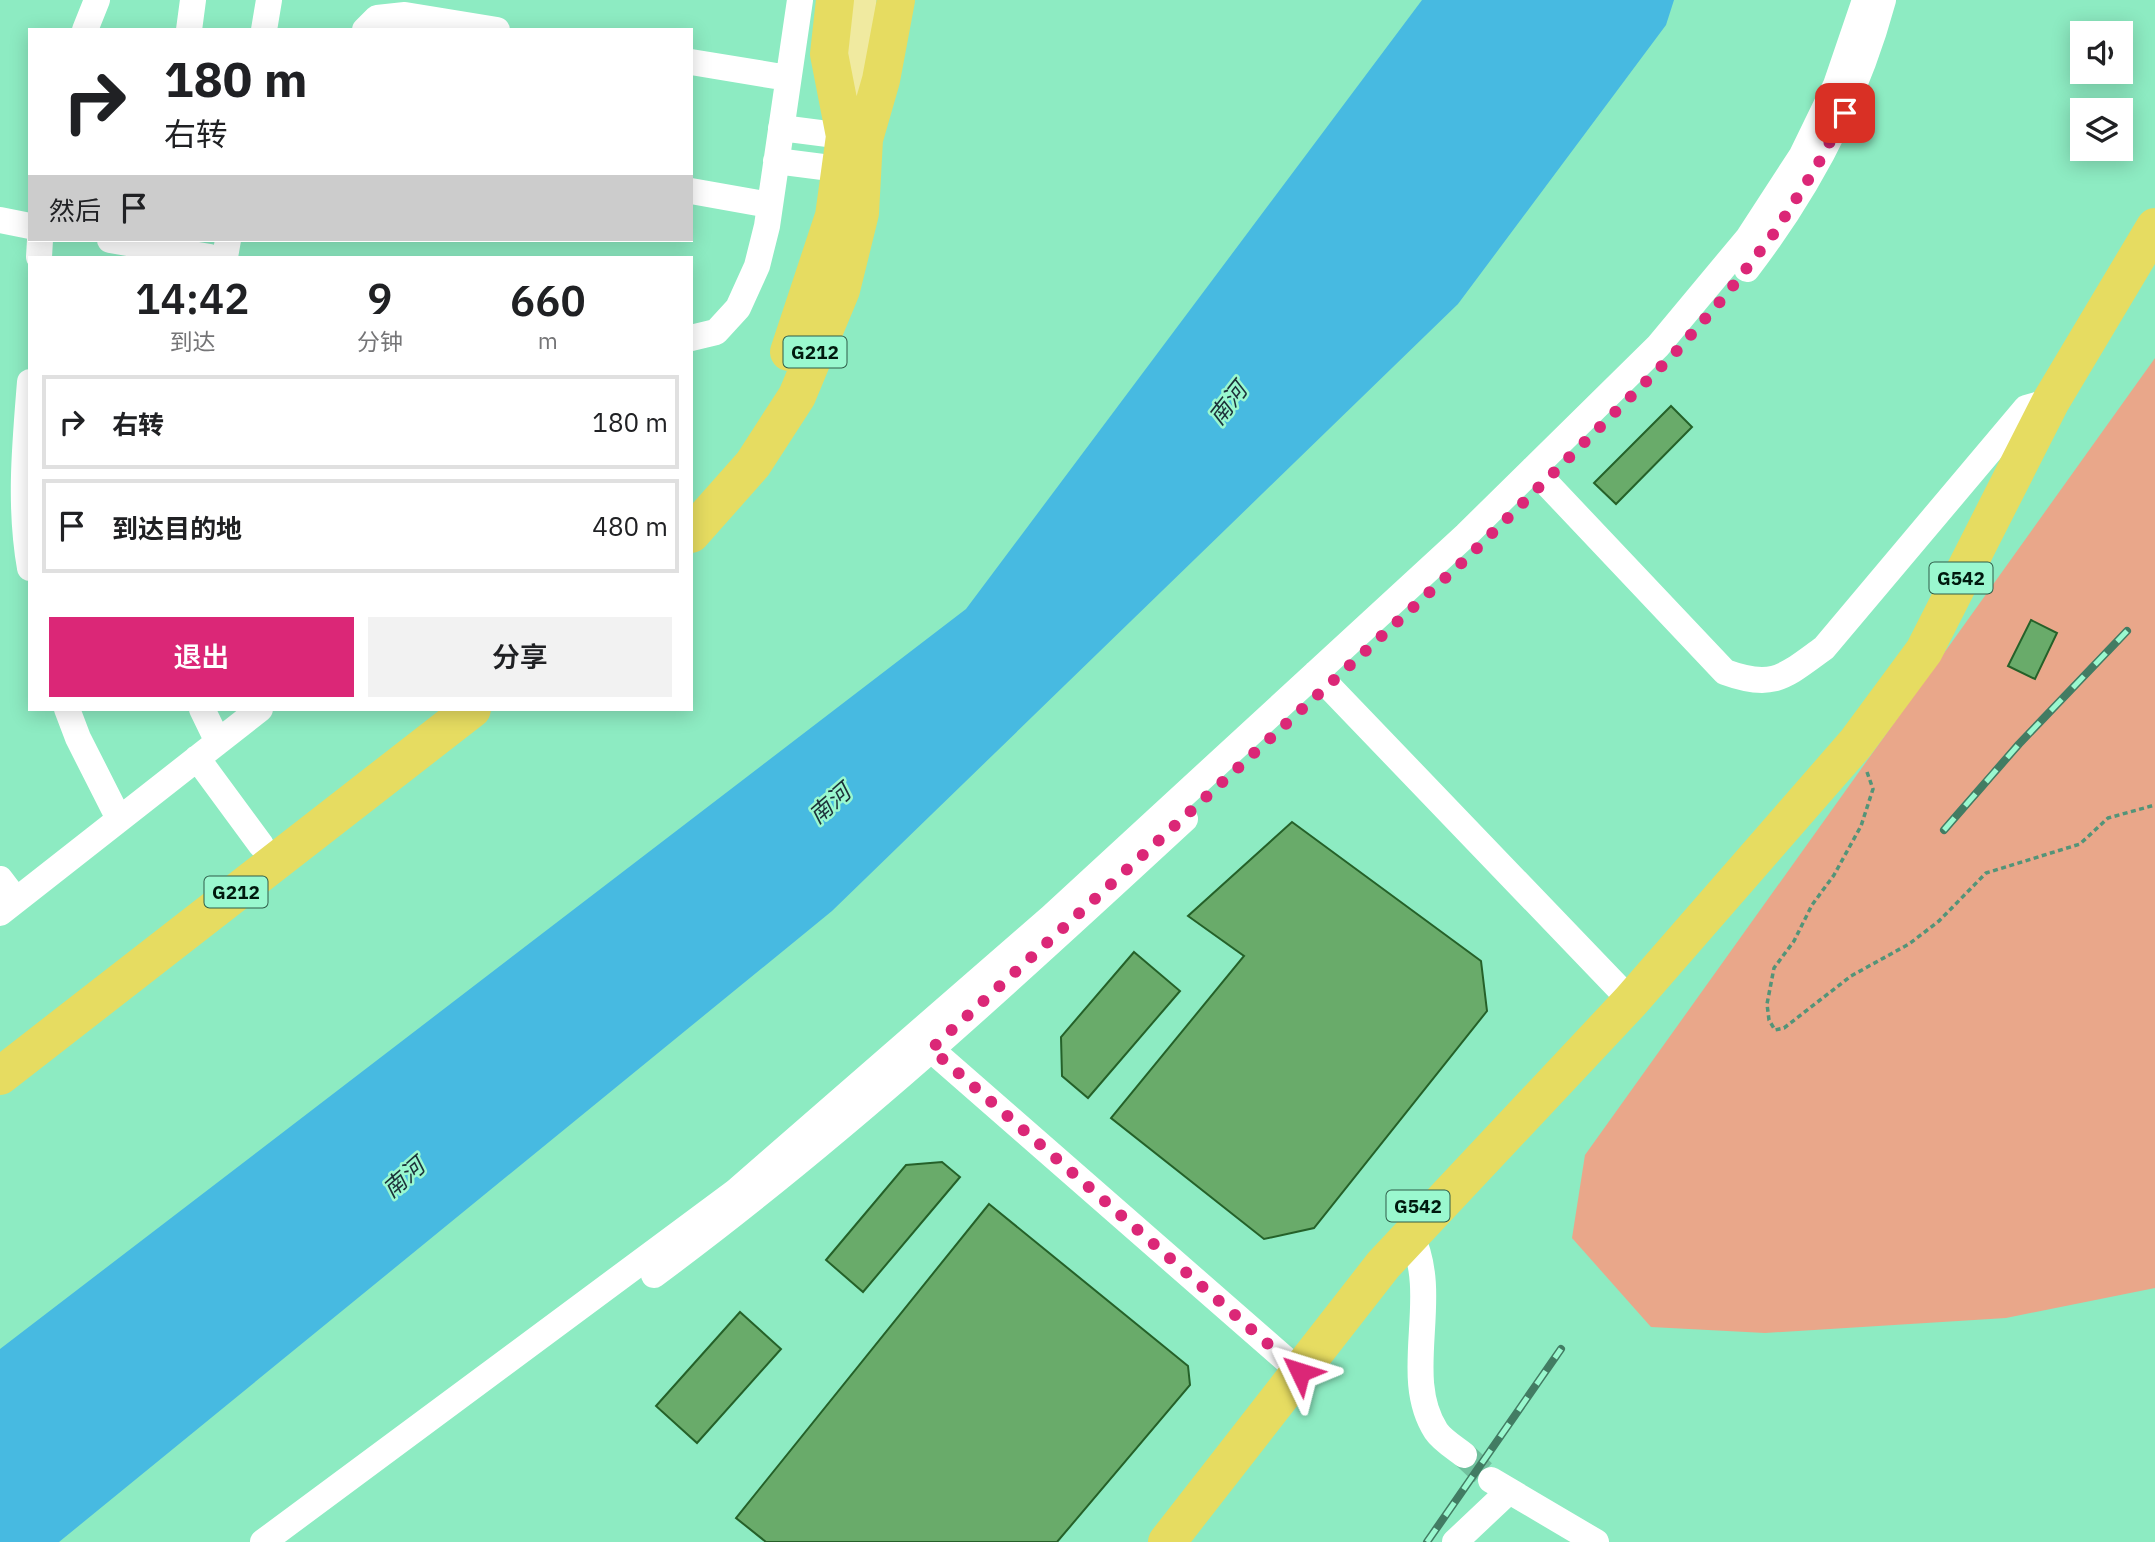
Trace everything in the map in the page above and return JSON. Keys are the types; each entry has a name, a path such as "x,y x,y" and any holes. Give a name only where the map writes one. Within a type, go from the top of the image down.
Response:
{"highway":[{"path":"835,0 829,54 853,154"},
{"path":"853,154 881,80 896,0"},
{"name":"G212","path":"693,499 717,473 761,408 797,335 853,154"},
{"name":"G212","path":"693,532 753,464 797,396 841,290 860,213 853,154"},
{"name":"G542","path":"1167,1542 1376,1251 1625,995 1723,899 1856,743 1924,651 2051,401 2155,227"},
{"name":"G212","path":"0,1048 434,711"},
{"name":"G212","path":"0,1076 469,711"},
{"name":"G542","path":"1145,1542 1383,1265 1625,995"}],"main road":[{"path":"853,154 860,0"},
{"path":"853,154 881,0"}],"street":[{"path":"86,28 97,0"},
{"path":"189,28 193,0"},
{"path":"264,28 269,0"},
{"path":"693,338 716,332 738,307 757,266 770,205 800,0"},
{"path":"1540,474 1658,346 1748,238 1807,144 1836,85 1865,0"},
{"path":"292,1542 742,1209 923,1042 1051,917 1322,680 1466,535 1540,474 1674,354 1725,296 1775,232 1817,166 1845,113 1872,41 1883,0"},
{"path":"367,28 377,18 405,15 485,28"},
{"path":"693,62 788,78"},
{"path":"781,128 853,154"},
{"path":"776,161 853,154"},
{"path":"693,191 770,205"},
{"path":"0,220 28,226"},
{"path":"122,242 204,256"},
{"path":"1540,474 1725,672 1752,682 1784,677 1824,648 2026,408 2051,401"},
{"path":"28,410 23,479 28,557"},
{"path":"1322,680 1625,995"},
{"path":"68,711 78,738 119,820"},
{"path":"203,711 218,741"},
{"path":"0,879 8,907 257,711"},
{"path":"197,758 261,845"},
{"path":"923,1042 1294,1367"},
{"path":"263,1542 735,1192 923,1042"},
{"path":"1411,1235 1422,1257 1425,1321 1420,1370 1425,1402 1436,1432 1464,1455"},
{"path":"1455,1542 1500,1485 1596,1542"}],"path":[{"path":"1856,743 1873,789 1861,826 1834,875 1812,905 1794,941 1774,968 1767,1004 1769,1020 1775,1030 1784,1028 1851,976 1909,944 1939,921 1986,873 2080,844 2108,818 2155,805"}],"shaded area":[{"path":"2155,358 2155,1288 2006,1318 1765,1333 1651,1327 1572,1238 1585,1155"}],"water":[{"name":"南河","path":"1422,0 1674,0 1666,25 1458,304 832,911 59,1542 0,1542 0,1349 966,609"}],"building":[{"path":"1671,406 1692,427 1616,504 1594,483"},
{"path":"2031,620 2057,633 2035,679 2008,666"},
{"path":"1292,822 1481,961 1487,1011 1314,1228 1264,1239 1111,1118 1244,956 1188,916"},
{"path":"1134,952 1180,991 1088,1098 1062,1076 1061,1037"},
{"path":"942,1162 960,1177 863,1292 826,1260 906,1165"},
{"path":"989,1204 1188,1366 1190,1385 1057,1542 766,1542 736,1518"},
{"path":"740,1312 781,1349 697,1443 656,1406"}],"tunnel":[{"path":"1464,1455 1491,1480"}],"railway":[{"path":"1944,830 2019,744 2127,631"},
{"path":"1427,1542 1561,1349"}],"route":[{"path":"1300,1372 931,1049 1076,919 1468,557 1674,354 1725,296 1775,232 1817,166 1845,113"}]}
